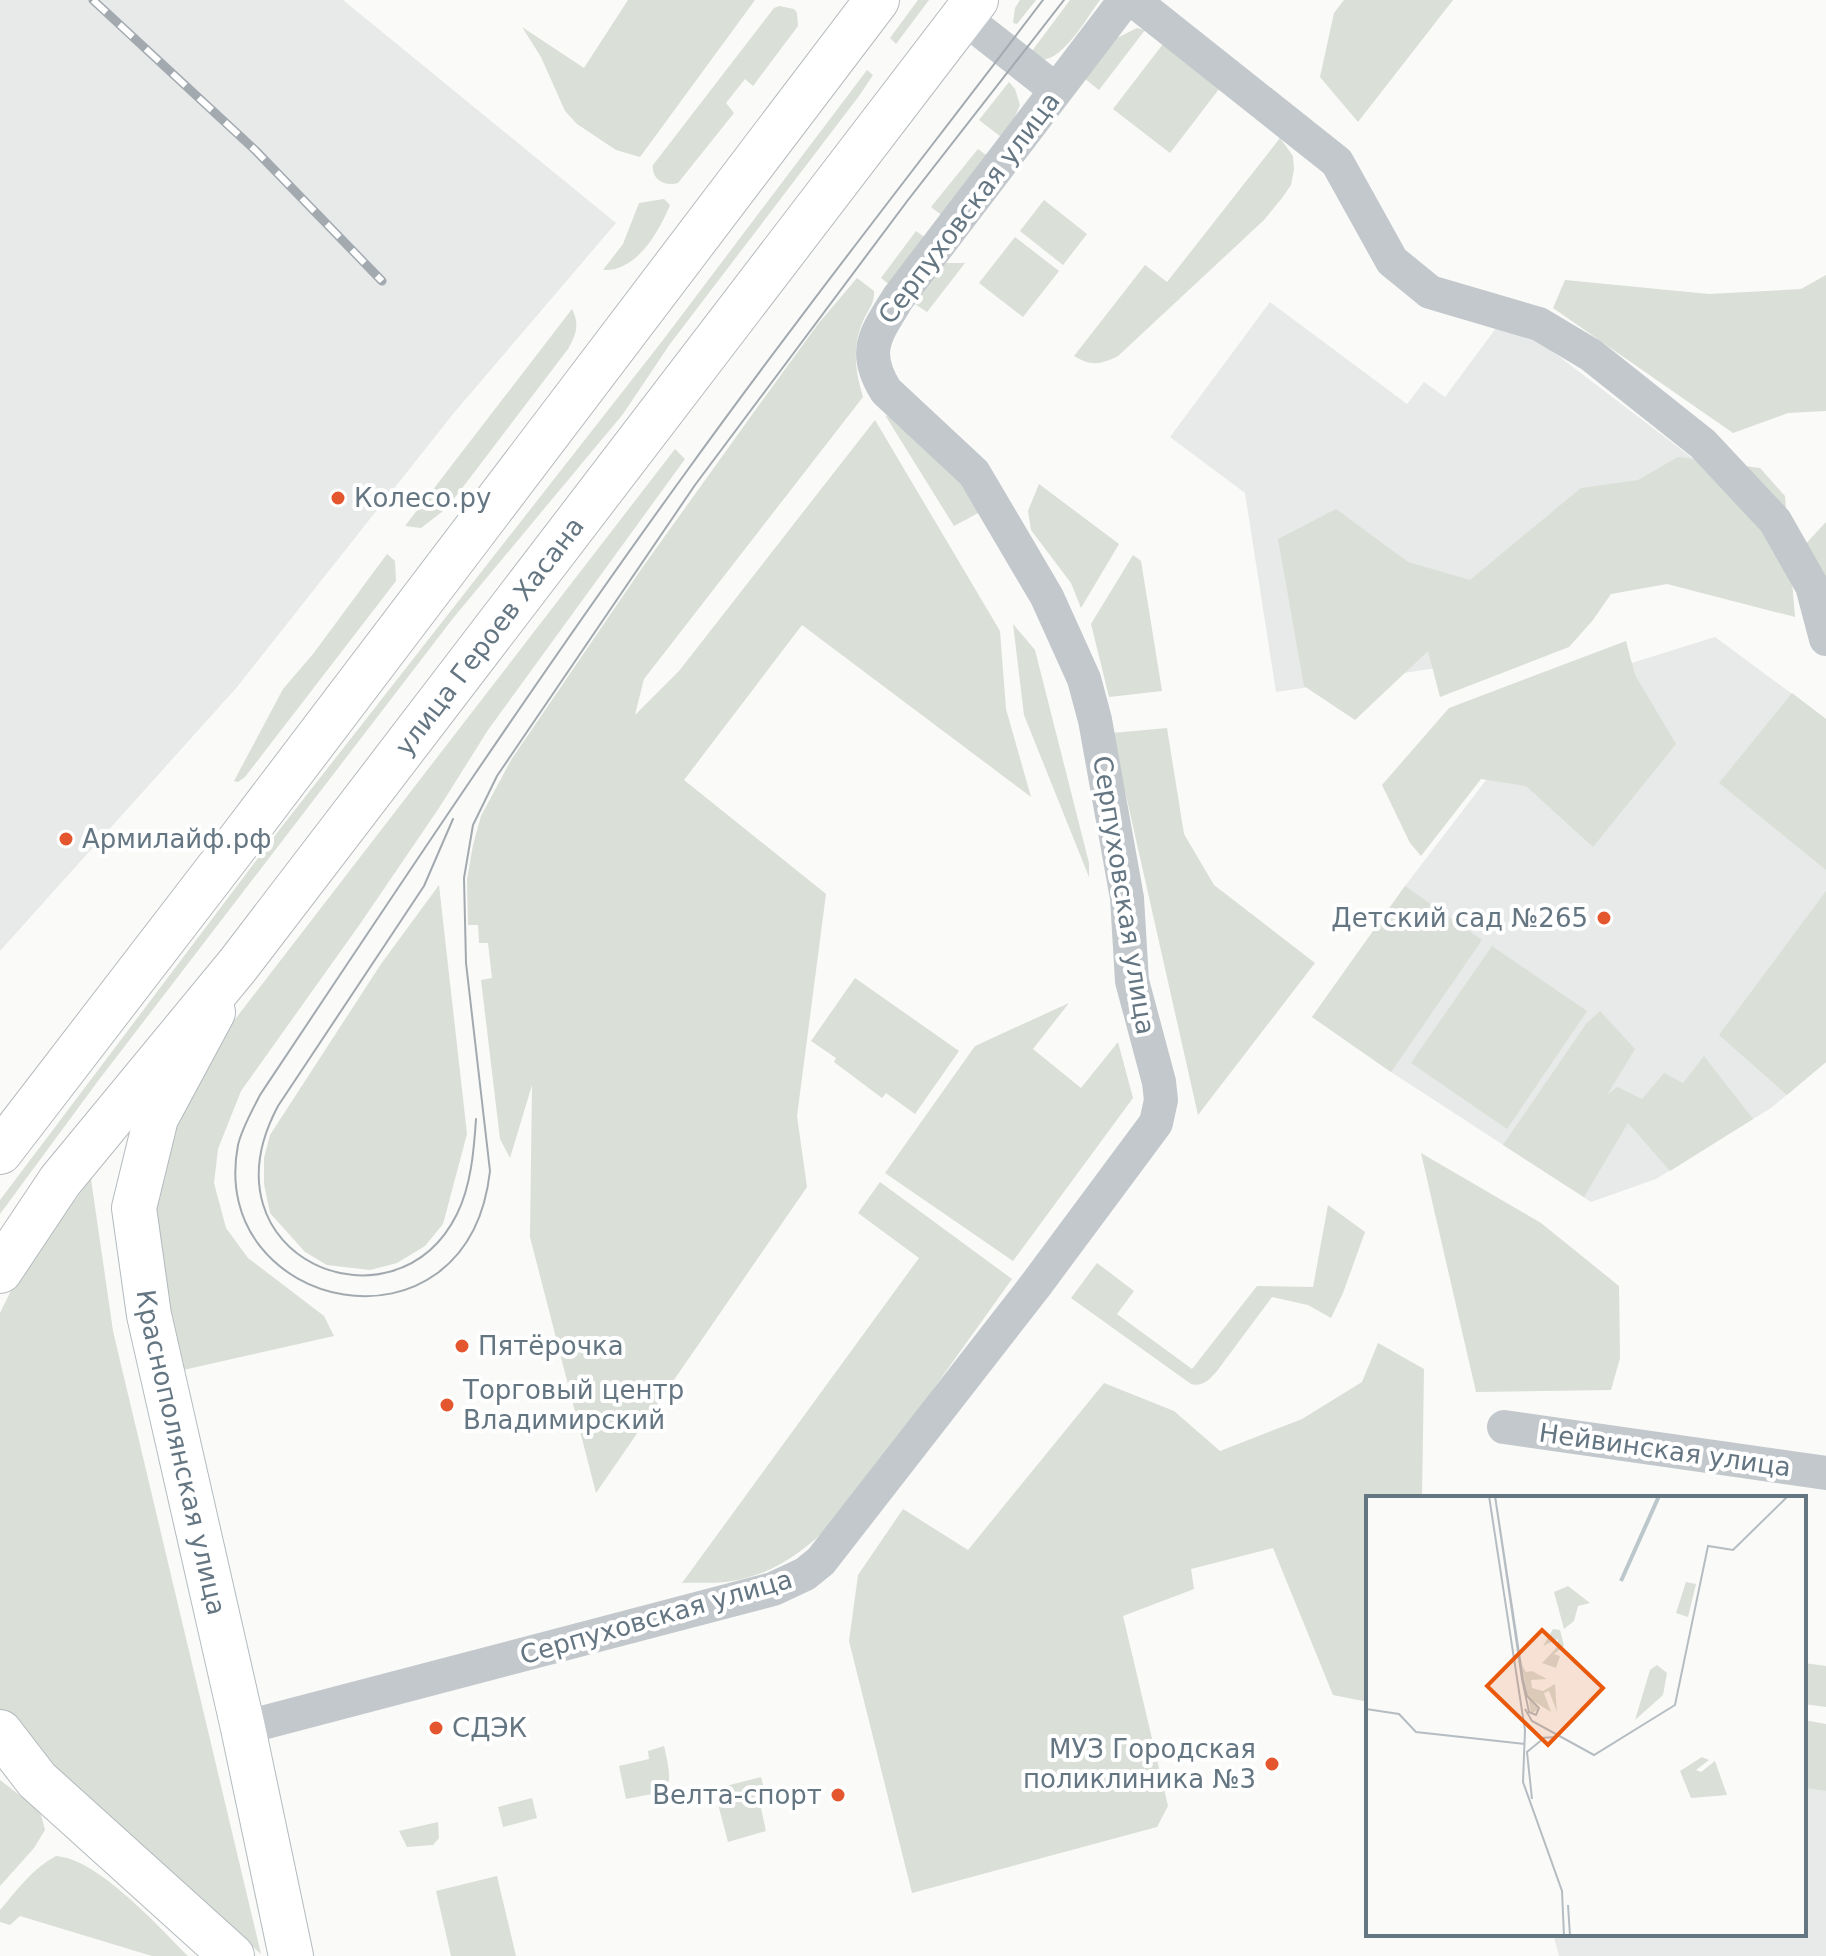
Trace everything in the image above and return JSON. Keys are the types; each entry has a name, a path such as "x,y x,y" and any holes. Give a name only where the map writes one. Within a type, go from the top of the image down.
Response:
{"main road":[{"path":"2,1147 236,845 877,0"},
{"name":"улица Героев Хасана","path":"0,1271 60,1181 238,965 970,9"},
{"name":"Краснополянская улица","path":"238,965 156,1118 134,1208 149,1315 243,1728 291,1956"},
{"path":"0,1732 18,1770 232,1956"}],"street":[{"name":"Серпуховская улица","path":"243,1728 773,1589 805,1574 821,1561 1035,1286 1156,1123 1161,1100 1159,1082 1132,981 1127,898 1095,720 1084,679 1047,597 974,473 886,391 876,376 871,354 878,330 898,298 1125,0"},
{"path":"1133,0 1337,162 1392,261 1421,285 1430,292 1539,324 1591,355 1703,444 1775,521 1812,586 1826,639"},
{"path":"970,9 1056,90"},
{"name":"Нейвинская улица","path":"1504,1427 1826,1473"}],"shaded area":[{"path":"0,0 343,0 616,223 453,414 237,687 0,951"},
{"path":"628,0 755,0 640,157 616,150 577,124 565,111 541,57 522,27 584,68"},
{"path":"918,0 929,0 896,44 890,38"},
{"path":"1020,0 1036,0 1017,24 1013,23 1015,8"},
{"path":"1070,0 1100,0 1059,52 1039,60 1029,55"},
{"path":"1344,0 1453,0 1358,122 1320,77 1334,13"},
{"path":"774,8 794,9 798,26 753,86 745,79 726,103 734,113 678,183 660,181 654,174 653,165"},
{"path":"1137,28 1145,30 1099,90 1084,78 1117,38"},
{"path":"1163,44 1219,89 1170,153 1113,109"},
{"path":"867,70 873,75 859,96 670,344 623,414 454,617 98,1081 0,1214 0,1200 280,829 663,340"},
{"path":"1009,82 1020,105 1005,140 979,120"},
{"path":"1280,138 1293,156 1291,185 1264,220 1118,356 1096,363 1074,356 1145,265 1167,282"},
{"path":"978,149 990,158 944,217 931,207"},
{"path":"664,199 670,205 645,248 626,264 603,270 623,244 639,203"},
{"path":"1044,200 1087,234 1063,265 1020,231"},
{"path":"916,231 927,239 891,286 881,278"},
{"path":"1015,237 1059,271 1023,317 979,283"},
{"path":"946,263 965,263 927,312 915,304"},
{"path":"1826,275 1826,411 1788,413 1733,433 1553,308 1565,280 1709,294 1801,289"},
{"path":"857,278 874,291 856,349 863,397 644,679 635,715 679,671 875,420 1000,631 1006,709 1031,797 802,625 684,780 826,894 797,1116 807,1187 596,1493 530,1237 532,1085 510,1158 500,1139 481,980 492,978 488,943 479,943 478,925 468,925 467,879 473,845 481,816 511,760 642,568 759,405 818,324"},
{"path":"1270,302 1407,404 1424,382 1445,397 1499,324 1519,326 1708,470 1551,651 1276,692 1245,493 1170,437"},
{"path":"572,309 576,329 568,349 447,508 421,528 405,526"},
{"path":"885,415 928,445 951,469 982,511 954,526"},
{"path":"675,449 685,459 488,730 360,924 241,1091 218,1149 214,1183 226,1228 248,1258 324,1316 334,1336 179,1371 161,1288 153,1163 226,1031"},
{"path":"1678,457 1760,468 1785,496 1795,617 1667,584 1611,594 1569,647 1440,697 1428,651 1355,720 1304,686 1278,539 1336,509 1408,562 1470,580 1581,488 1638,480"},
{"path":"1039,484 1119,544 1081,608 1071,583 1031,530 1028,511"},
{"path":"1826,522 1826,600 1800,550"},
{"path":"387,554 395,561 396,581 245,777 234,781 283,689 313,654"},
{"path":"1133,555 1141,561 1162,691 1109,697 1091,624"},
{"path":"1013,624 1035,650 1089,863 1089,877 1024,715"},
{"name":"Детский сад №265","path":"1715,637 1826,719 1826,1062 1771,1108 1656,1179 1591,1202 1312,1017 1405,886 1558,686"},
{"path":"1626,641 1635,675 1676,744 1593,847 1526,786 1481,779 1421,856 1410,843 1382,785 1449,708"},
{"path":"1792,693 1826,719 1826,870 1719,783"},
{"path":"1167,728 1184,834 1214,885 1315,963 1198,1115 1112,733"},
{"path":"439,885 467,1134 443,1224 425,1246 397,1263 370,1270 327,1265 305,1252 270,1213 264,1184 264,1158 270,1135 381,964"},
{"path":"1405,886 1482,940 1391,1072 1312,1017"},
{"path":"1826,891 1826,1062 1787,1095 1719,1035"},
{"path":"1492,946 1587,1011 1507,1129 1411,1063"},
{"path":"855,978 959,1051 915,1114 886,1093 882,1098 811,1041"},
{"path":"1069,1003 1033,1049 1081,1088 1118,1042 1133,1098 1013,1261 885,1173 975,1046"},
{"path":"1600,1011 1635,1049 1607,1095 1617,1087 1642,1099 1664,1073 1683,1083 1704,1056 1753,1119 1670,1171 1628,1123 1584,1197 1503,1145 1586,1024"},
{"path":"1421,1153 1541,1223 1619,1286 1620,1358 1611,1390 1476,1392"},
{"path":"91,1179 113,1331 261,1954 0,1720 0,1313 20,1272"},
{"path":"880,1182 1012,1279 854,1500 814,1540 785,1561 751,1576 732,1581 682,1583 919,1258 858,1213"},
{"path":"1328,1205 1365,1232 1331,1318 1308,1305 1272,1297 1217,1371 1202,1384 1191,1384 1071,1298 1097,1263 1134,1291 1117,1314 1192,1369 1257,1286 1313,1287"},
{"path":"1378,1343 1424,1369 1422,1496 1366,1496 1366,1702 1333,1695 1273,1548 1191,1569 1194,1589 1123,1616 1168,1806 1157,1827 912,1893 849,1641 858,1575 903,1509 968,1550 1104,1383 1174,1411 1220,1451 1302,1419 1362,1382"},
{"path":"1806,1663 1826,1666 1826,1707 1806,1704"},
{"path":"1806,1720 1826,1724 1826,1791 1806,1788"},
{"path":"664,1746 669,1773 666,1787 652,1794 626,1799 619,1766 649,1759 648,1751"},
{"path":"761,1777 766,1796 759,1799 766,1831 728,1842 714,1789"},
{"path":"0,1780 40,1811 45,1830 34,1848 0,1886"},
{"path":"1806,1788 1826,1791 1826,1956 1559,1956 1554,1936 1806,1936"},
{"path":"532,1798 537,1818 503,1827 498,1807"},
{"path":"438,1822 439,1838 433,1845 407,1847 399,1831"},
{"path":"56,1856 90,1868 108,1881 188,1956 152,1956 20,1916 10,1925 0,1922 0,1910 33,1873"},
{"path":"497,1876 516,1956 451,1956 436,1891"}],"tram line":[{"path":"1043,0 772,355 629,551 260,1095 238,1145 239,1202 261,1247 298,1279 344,1294 392,1293 437,1274 472,1233 490,1171 466,963 464,878 473,825 497,776 695,485 908,200 1064,0"},
{"path":"453,819 424,886 278,1106 260,1159 263,1205 283,1240 314,1264 352,1275 391,1271 428,1251 457,1214 469,1180 476,1119"}],"railway":[{"path":"93,0 255,150 382,281"}],"place":[{"name":"Колесо.ру","path":"338,498"},
{"name":"Армилайф.рф","path":"66,839"},
{"name":"Детский сад №265","path":"1604,918"},
{"name":"Пятёрочка","path":"462,1346"},
{"name":"Торговый центр Владимирский","path":"447,1405"},
{"name":"СДЭК","path":"436,1728"},
{"name":"МУЗ Городская поликлиника №3","path":"1272,1764"},
{"name":"Велта-спорт","path":"838,1795"}]}
